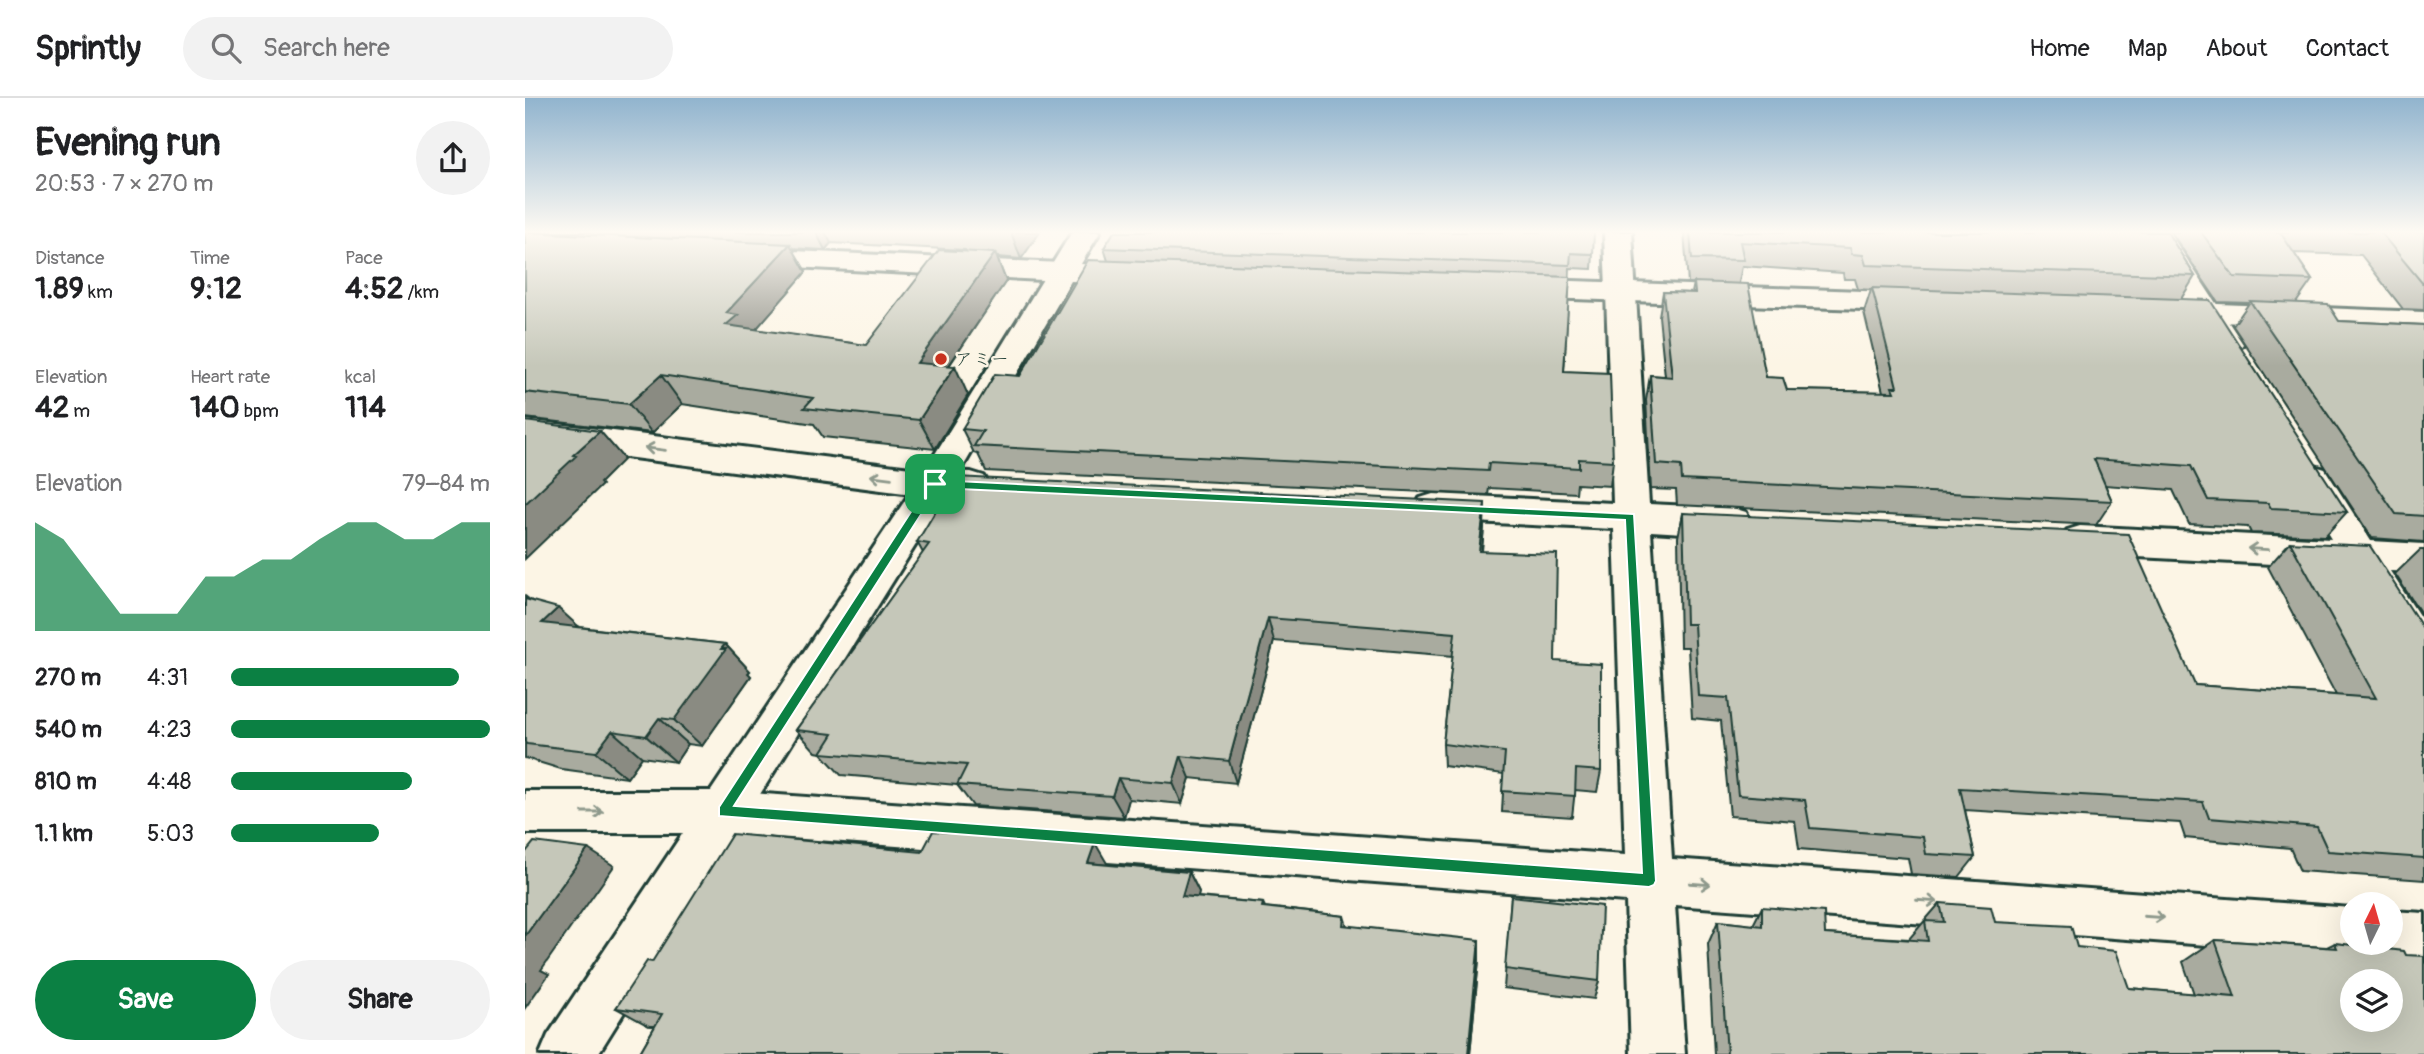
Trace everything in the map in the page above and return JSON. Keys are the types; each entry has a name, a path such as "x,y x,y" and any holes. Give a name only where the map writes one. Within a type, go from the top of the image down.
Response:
{"street":[{"path":"567,1054 935,484 1059,277"},
{"path":"1621,277 1630,516 1658,1054"},
{"path":"2183,277 2243,370"},
{"path":"1485,287 1942,303"},
{"path":"2137,310 2424,321"},
{"path":"525,432 935,484 1000,487"},
{"path":"2294,451 2424,657"},
{"path":"1397,505 1768,524"},
{"path":"2044,538 2424,558"},
{"path":"525,812 723,812 2340,931"},
{"path":"2403,936 2424,937"}],"building":[{"path":"525,277 760,277 726,313 738,315 726,325 866,345 919,277 978,277 917,363 955,366 919,420 804,408 813,398 661,375 629,404 525,392"},
{"path":"1078,277 1570,277 1564,371 1610,373 1613,461 1579,459 1579,468 1489,463 1488,471 974,446 983,431 962,429 995,374 1020,376"},
{"path":"2234,277 2310,277 2312,280"},
{"path":"1694,282 1748,284 1766,377 1783,378 1787,390 1894,392 1892,387 1897,387 1872,288 2210,300 2347,512 2271,508 2268,503 2208,500 2191,466 2094,459 2112,501 1682,480 1681,466 1656,464 1650,375 1672,377 1663,292 1695,293"},
{"path":"2250,301 2328,304 2339,321 2424,325 2424,516 2396,514"},
{"path":"525,421 600,431 525,504"},
{"path":"956,477 1485,503 1479,551 1557,554 1555,661 1601,664 1601,771 1576,769 1575,796 1502,791 1505,752 1443,744 1455,633 1268,618 1229,761 1181,756 1173,783 1118,778 1112,796 957,785 967,765 821,753 833,734 796,730 929,544 917,542"},
{"path":"1683,513 2128,534 2195,685 2376,698 2290,542 2370,546 2424,630 2424,858 2328,851 2317,827 2209,818 2203,802 1960,788 1975,857 1926,854 1923,837 1810,828 1805,800 1738,795 1728,698 1698,696 1694,624 1686,624"},
{"path":"525,599 558,608 542,623 725,644 721,649 726,649 674,720 659,718 646,736 612,731 596,752 527,744"},
{"path":"933,831 1095,843 1088,863 1189,872 1182,896 1263,903 1262,907 1344,916 1343,925 1479,940 1468,1054 639,1054 662,1014 616,1008 647,961 652,962 732,834 922,852"},
{"path":"534,842 588,849 525,936 525,853"},
{"path":"1511,896 1602,906 1599,981 1505,969"},
{"path":"1940,903 1991,907 1995,922 2071,926 2077,947 2116,951 2129,988 2235,997 2215,940 2337,948 2335,943 2340,944 2340,956 2403,956 2403,951 2406,955 2424,956 2424,1054 1727,1054 1718,921 1762,926 1762,907 1824,912 1825,934 1928,941 1925,921 1944,922"}],"place":[{"name":"アミー","path":"941,359"}],"route":[{"path":"935,484 1630,516 1649,881 723,812 935,484"}]}
